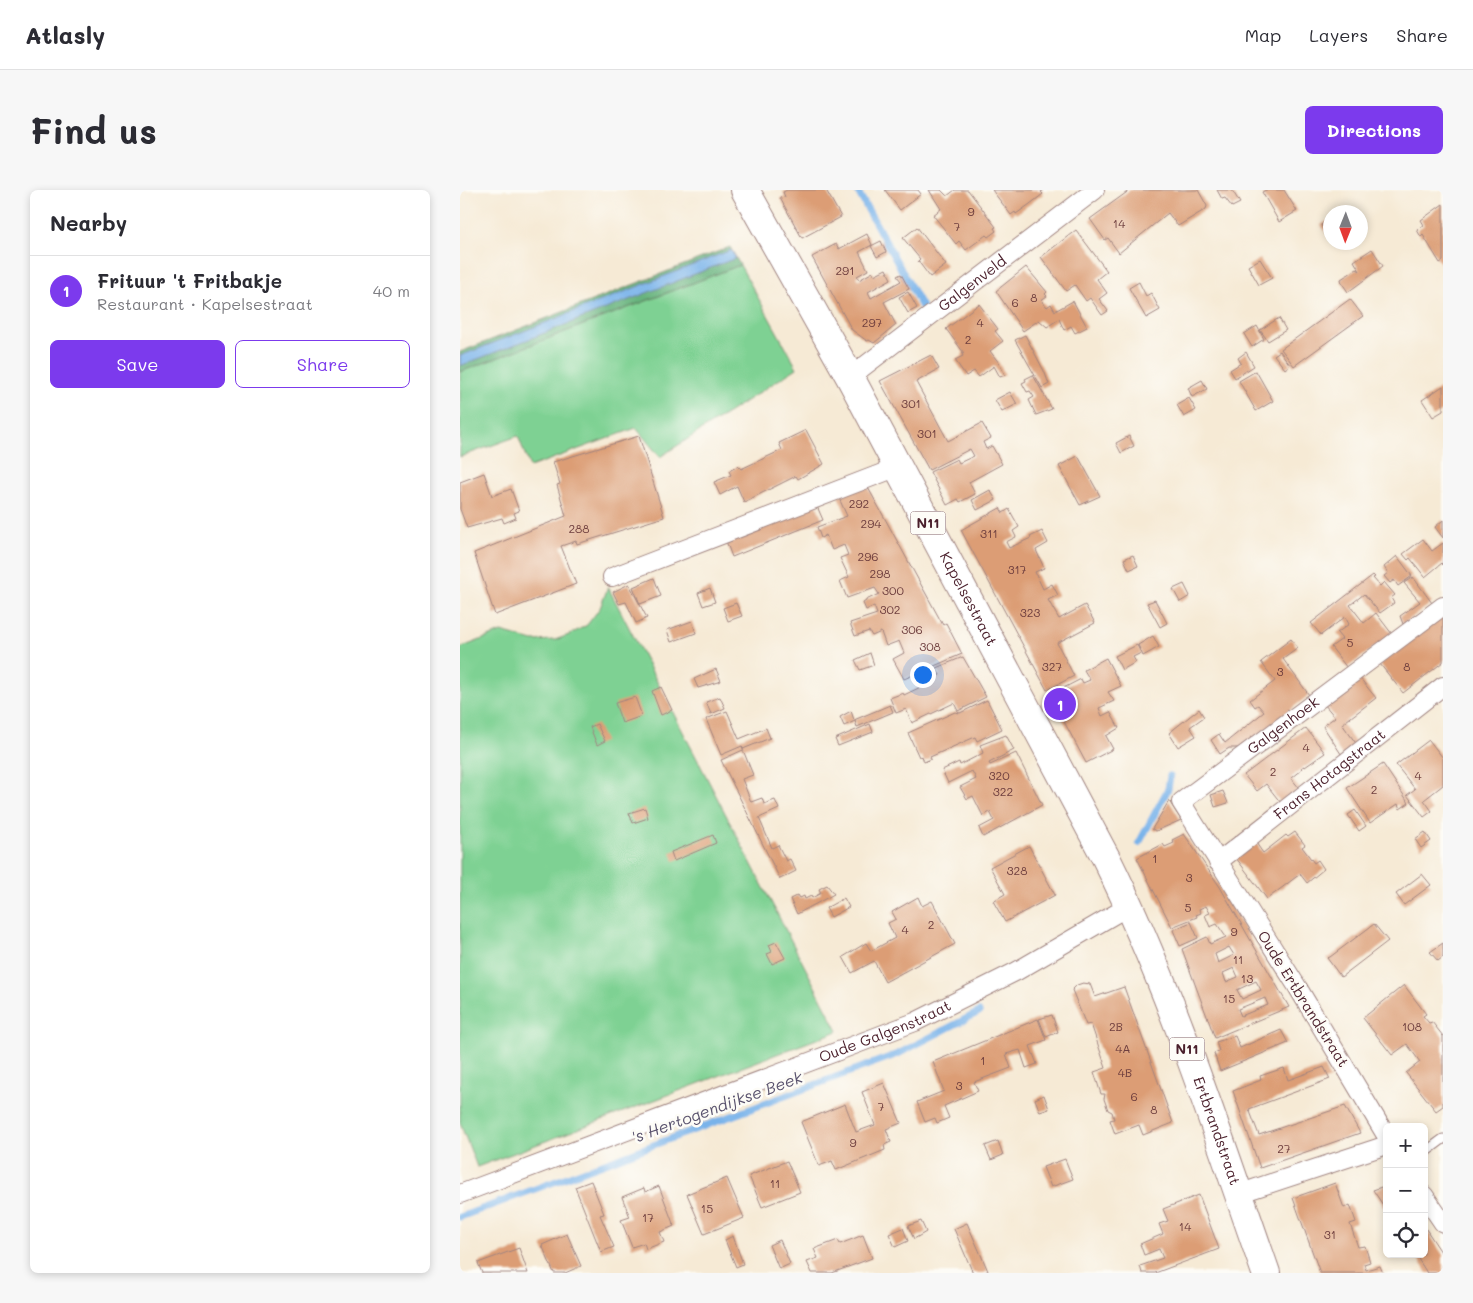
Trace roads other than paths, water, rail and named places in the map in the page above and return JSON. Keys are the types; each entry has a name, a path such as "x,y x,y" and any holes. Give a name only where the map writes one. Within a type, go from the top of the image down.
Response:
{"main road":[{"name":"Kapelsestraat","path":"749,192 898,467 1130,906"},
{"name":"Ertbrandstraat","path":"1130,906 1183,1038 1266,1273"}],"street":[{"name":"Galgenveld","path":"850,378 1095,190"},
{"path":"612,576 898,467"},
{"name":"Galgenhoek","path":"1218,862 1181,802 1443,606"},
{"name":"Frans Hotagstraat","path":"1218,862 1443,686"},
{"name":"Oude Ertbrandstraat","path":"1218,862 1298,988 1383,1130"},
{"name":"Oude Galgenstraat","path":"460,1194 914,1022 1017,971 1130,906"},
{"path":"1238,1194 1383,1146"},
{"path":"1428,1201 1443,1223"}],"lane":[{"path":"1428,1150 1443,1139"}],"water":[{"path":"731,250 736,258 460,366 460,356"}],"waterway":[{"name":"'s Hertogendijkse Beek","path":"857,190 922,307"},
{"name":"'s Hertogendijkse Beek","path":"1139,843 1168,789 1170,776"},
{"name":"'s Hertogendijkse Beek","path":"460,1217 898,1054 979,1012"}],"place":[{"name":"Frituur 't Fritbakje","path":"1060,704"}]}
